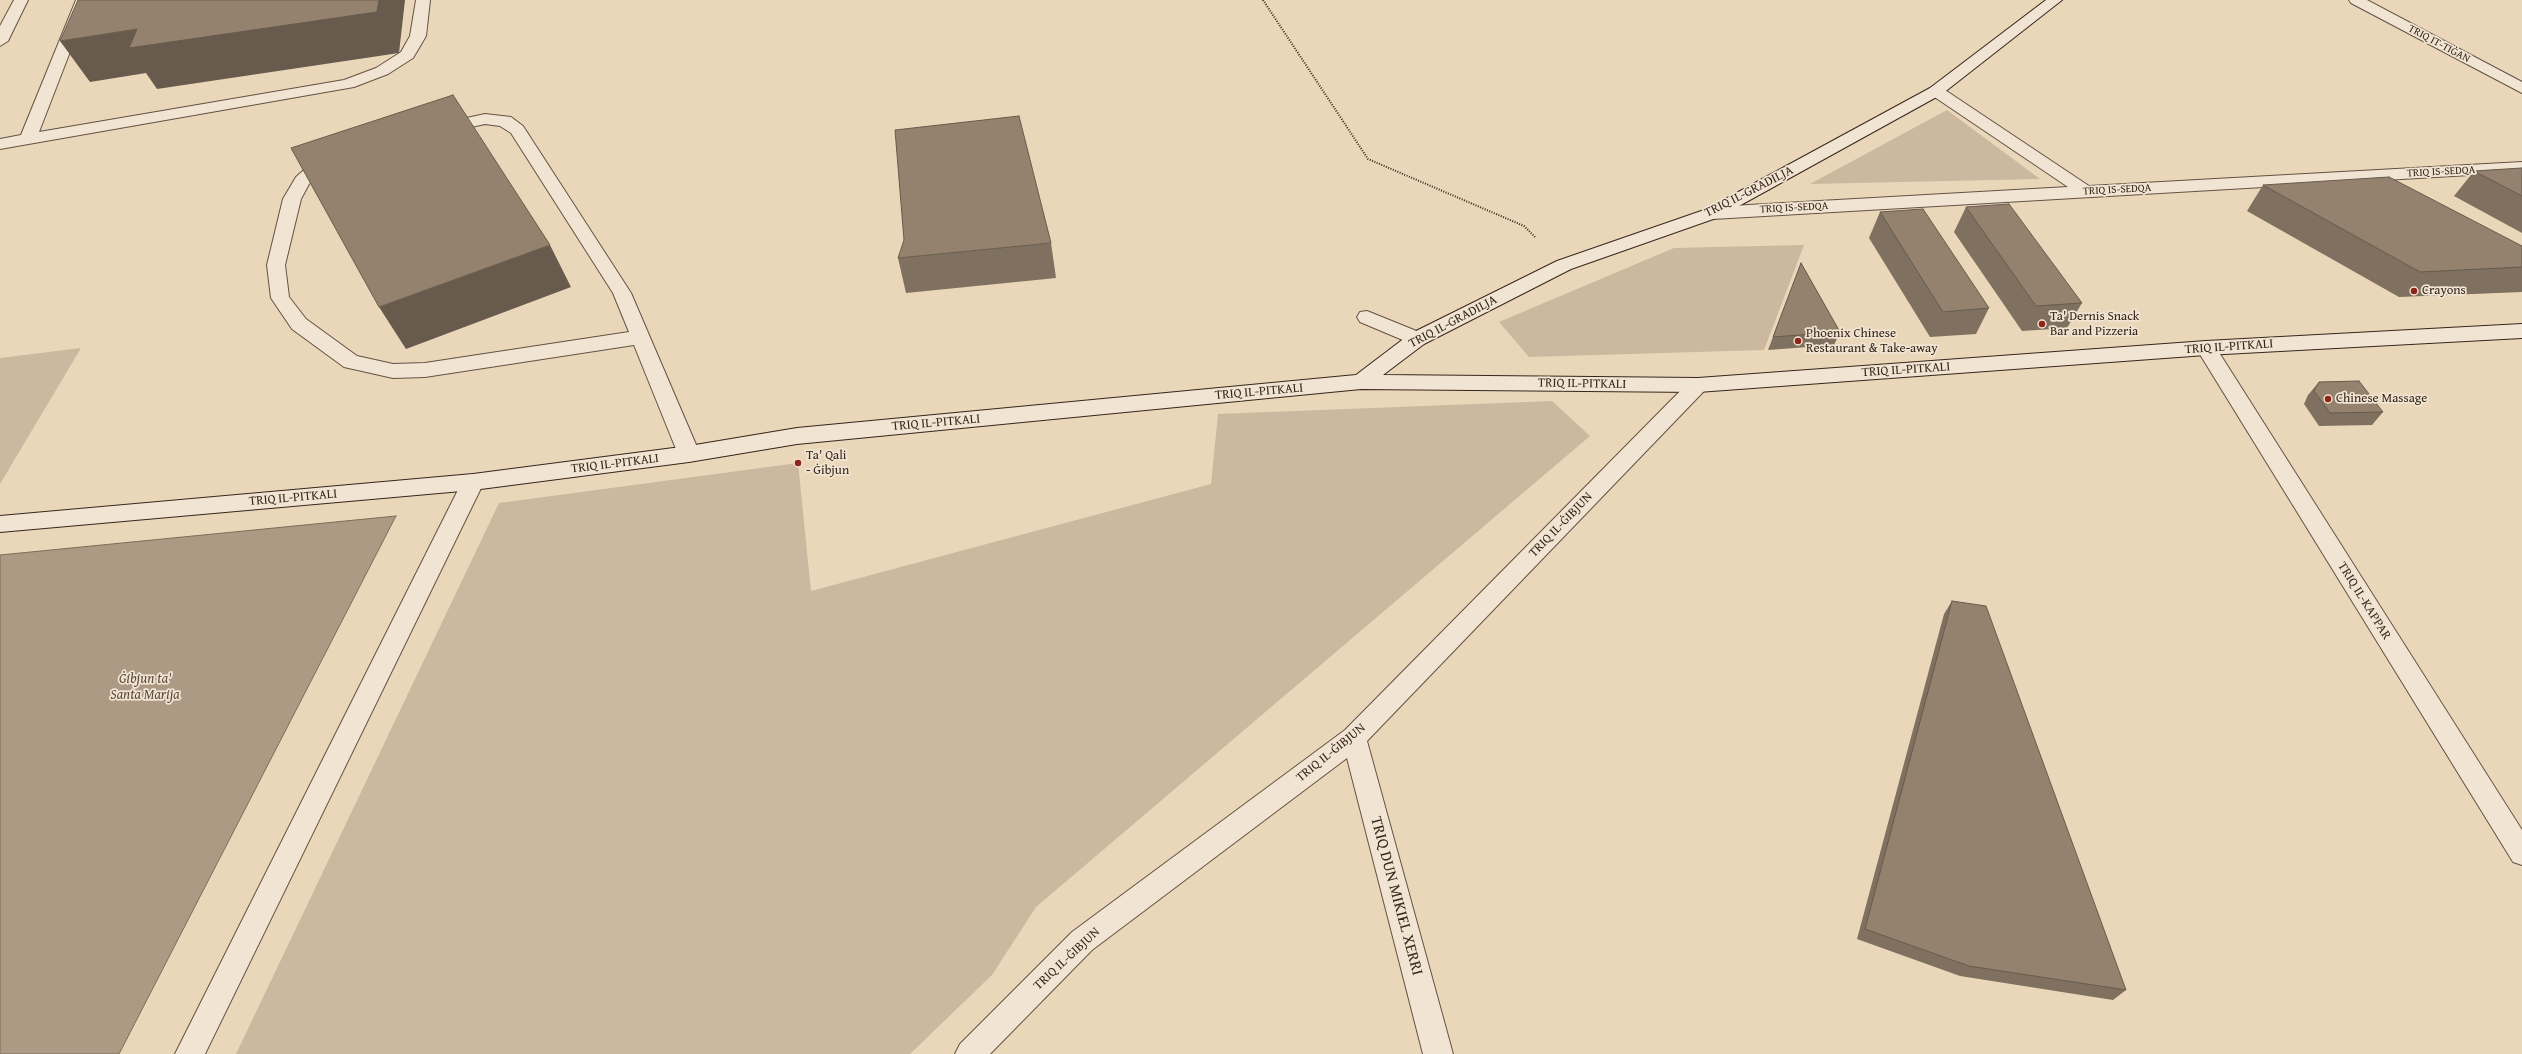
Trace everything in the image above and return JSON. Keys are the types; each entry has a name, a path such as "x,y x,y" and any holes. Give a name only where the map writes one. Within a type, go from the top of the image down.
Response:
{"street":[{"path":"0,41 21,0"},
{"path":"28,139 83,0"},
{"path":"0,144 348,84 382,72 407,55 418,36 424,0"},
{"name":"TRIQ IL-GRADILJA","path":"1361,382 1417,339 1564,265 1713,213 1936,91 2055,0"},
{"name":"TRIQ IT-TIĠAN","path":"2356,0 2522,88"},
{"path":"1936,91 2086,192"},
{"path":"425,133 485,119 505,121 517,130 622,293 689,454"},
{"path":"350,154 319,166 302,181 292,199 276,265 280,298 299,324 351,362 392,371 425,370 641,337"},
{"name":"TRIQ IS-SEDQA","path":"1713,213 2522,168"},
{"path":"1367,317 1417,339"},
{"name":"TRIQ IL-PITKALI","path":"0,524 473,482 689,454 797,436 1361,382 1698,385 2206,348 2522,331"},
{"name":"TRIQ IL-KAPPAR","path":"2206,348 2522,853"},
{"name":"TRIQ IL-ĠIBJUN","path":"970,1054 1082,941 1354,738 1698,385"},
{"path":"190,1054 473,482"},
{"name":"TRIQ DUN MIKIEL XERRI","path":"1354,738 1438,1054"}],"path":[{"path":"1263,0 1368,159 1524,226 1564,265"}],"shaded area":[{"path":"1947,110 2040,179 1810,184"},
{"path":"1804,245 1764,350 1529,357 1499,322 1674,248"},
{"path":"81,348 0,484 0,358"},
{"path":"1552,401 1590,436 1036,907 992,975 910,1054 236,1054 499,503 798,463 811,591 1211,484 1218,414"}],"water":[{"name":"Ġibjun ta' Santa Marija","path":"396,516 119,1054 0,1054 0,555"}],"building":[{"path":"78,0 379,0 377,12 129,48 137,29 60,41"},
{"path":"453,95 550,245 379,307 291,148"},
{"path":"1019,116 1051,243 898,258 904,240 895,130"},
{"path":"2522,168 2522,196 2474,171"},
{"path":"2389,177 2522,246 2522,267 2420,272 2263,185"},
{"path":"2009,204 2082,303 2036,306 1966,207"},
{"path":"1923,209 1989,308 1943,312 1880,212"},
{"path":"1801,263 1840,332 1773,337"},
{"path":"2359,381 2383,412 2330,413 2314,391 2319,382"},
{"path":"1952,601 1986,606 2126,990 1969,966 1865,929"}],"place":[{"name":"Crayons","path":"2414,291"},
{"name":"Ta' Dernis Snack Bar and Pizzeria","path":"2042,324"},
{"name":"Phoenix Chinese Restaurant & Take-away","path":"1798,341"},
{"name":"Chinese Massage","path":"2328,399"},
{"name":"Ta' Qali - Ġibjun","path":"798,463"}]}
